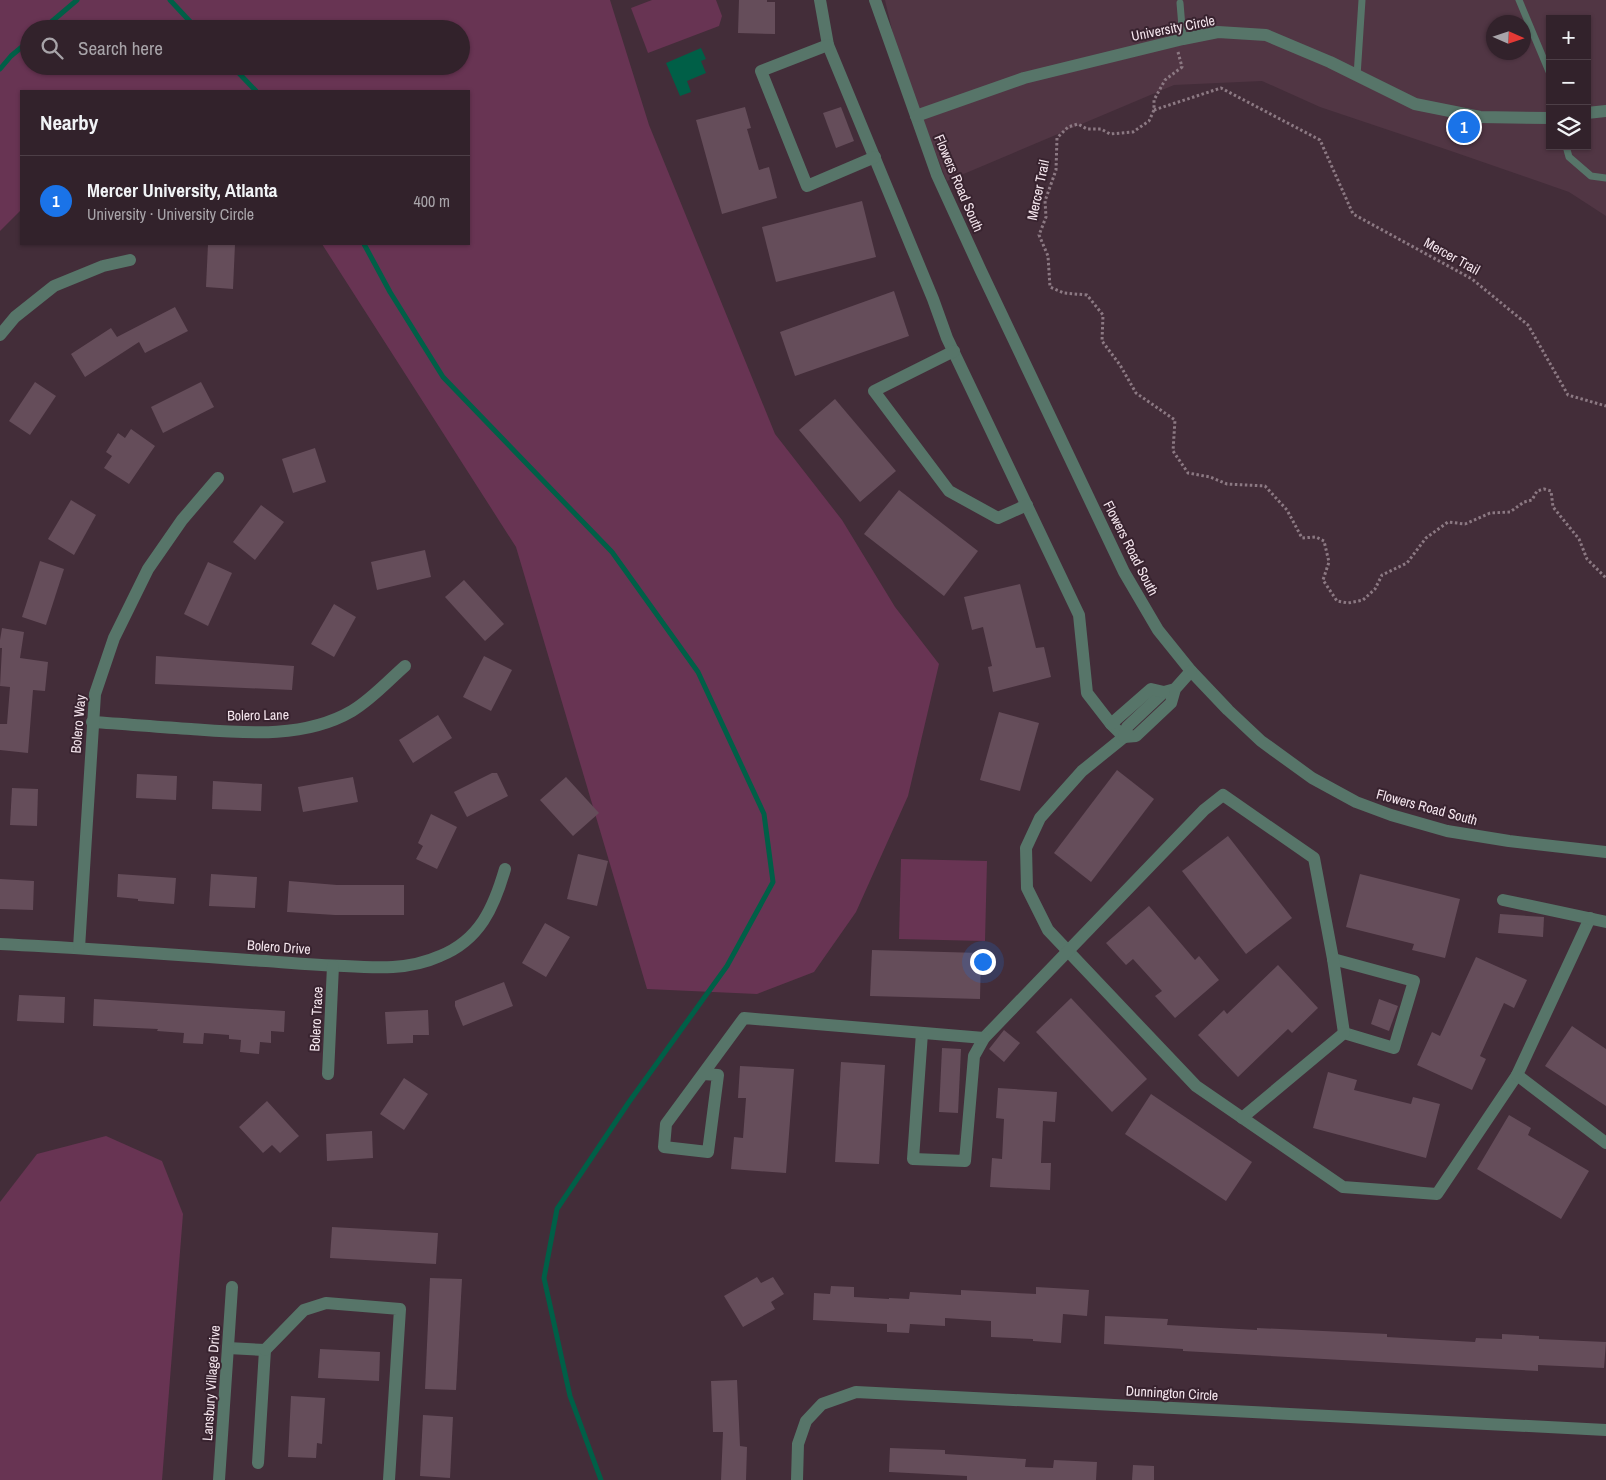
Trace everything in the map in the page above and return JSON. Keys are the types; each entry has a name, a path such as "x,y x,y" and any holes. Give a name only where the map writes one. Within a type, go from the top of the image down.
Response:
{"street":[{"path":"820,0 828,45 954,351 1079,615 1087,693 1111,724 1124,737"},
{"name":"Flowers Road South","path":"875,0 937,174 980,272 1124,572 1158,630 1191,671 1262,742 1312,778 1356,802 1391,815 1447,830 1509,841 1606,852"},
{"name":"University Circle","path":"916,116 1024,78 1218,32 1266,35 1330,62 1415,104 1480,117 1546,118"},
{"path":"828,45 761,71 807,186 875,157"},
{"path":"1591,113 1606,111"},
{"path":"0,336 15,317 54,286 103,266 130,260"},
{"path":"954,351 874,390 949,491 998,518 1027,505"},
{"name":"Bolero Way","path":"79,948 95,694 114,638 148,569 182,520 218,478"},
{"name":"Bolero Lane","path":"92,722 247,733 283,732 323,723 353,710 405,666"},
{"path":"1191,671 1127,727 1124,737 1082,771 1040,818 1026,848 1027,888 1048,930 1196,1086 1343,1187 1437,1194 1517,1075 1590,918"},
{"path":"1111,724 1151,689 1169,691"},
{"path":"922,1033 913,1159 965,1161 974,1056 984,1038 1204,810 1223,795 1314,858 1333,959 1344,1033"},
{"name":"Bolero Drive","path":"0,944 334,966 390,968 414,966 454,949 477,931 490,910 499,890 505,869"},
{"path":"1503,900 1606,922"},
{"path":"1333,959 1414,980 1394,1048 1344,1033"},
{"name":"Bolero Trace","path":"328,1074 334,966"},
{"path":"703,1074 718,1075 708,1152 664,1147 666,1124 744,1018 984,1038"},
{"path":"1242,1118 1344,1033"},
{"path":"1517,1075 1606,1143"},
{"name":"Lansbury Village Drive","path":"219,1480 232,1287"},
{"path":"258,1463 265,1350 304,1310 326,1303 400,1309 390,1480"},
{"path":"228,1348 265,1350"},
{"name":"Dunnington Circle","path":"797,1480 798,1444 806,1421 822,1404 856,1392 1606,1430"}],"lane":[{"path":"1358,76 1362,0"},
{"path":"1519,0 1546,64"},
{"path":"1180,3 1183,39"},
{"path":"1567,150 1569,157 1591,176 1606,178"}],"path":[{"name":"Mercer Trail","path":"1182,67 1165,80 1154,100 1154,110 1149,121 1134,132 1110,134 1101,130 1087,129 1078,124 1068,127 1057,138 1056,170 1045,201 1046,217 1040,235 1048,256 1050,287 1064,292 1086,295 1103,315 1102,341 1120,365 1136,393 1175,420 1174,451 1188,474 1210,477 1227,484 1265,486 1287,510 1302,538 1316,537 1324,541 1329,562 1323,580 1337,601 1348,603 1363,600 1375,588 1382,575 1407,563 1426,538 1448,522 1465,524 1490,513 1510,512 1524,502 1532,500 1538,491 1544,489 1551,491 1553,507 1579,539 1587,559 1606,578"},
{"name":"Mercer Trail","path":"1154,110 1221,88 1320,140 1353,214 1472,279 1528,325 1568,395 1606,406"}],"shaded area":[{"path":"0,0 610,0 649,125 775,434 842,520 895,607 939,664 908,796 856,912 814,972 757,994 647,989 516,547 323,245 470,245 470,90 20,90 20,211 0,231"},
{"path":"652,0 716,0 722,16 719,26 648,53 631,8"},
{"path":"885,0 1606,0 1606,216 1569,192 1320,107 1262,81 1174,85 947,181 901,68"},
{"path":"701,48 706,59 701,61 706,73 687,81 691,92 680,96 666,63"},
{"path":"901,859 987,861 985,941 899,939"},
{"path":"106,1136 162,1161 183,1214 162,1480 0,1480 0,1202 37,1154"}],"building":[{"path":"739,0 767,0 767,2 775,2 775,34 738,33"},
{"path":"745,107 751,128 747,129 759,170 769,167 777,198 722,214 696,120"},
{"path":"841,107 854,141 836,148 823,113"},
{"path":"862,201 876,257 776,282 762,227"},
{"path":"208,245 235,245 233,289 206,287"},
{"path":"894,291 909,336 795,376 780,332"},
{"path":"175,307 188,331 145,353 139,342 85,377 71,354 111,328 117,337"},
{"path":"35,382 56,396 30,435 9,421"},
{"path":"201,382 214,407 163,433 151,407"},
{"path":"835,399 896,471 860,502 799,430"},
{"path":"131,429 155,446 129,484 104,468 112,456 106,452 118,433 125,438"},
{"path":"315,448 326,482 293,493 282,459"},
{"path":"899,490 978,551 944,596 864,534"},
{"path":"71,500 96,515 74,555 48,539"},
{"path":"261,505 284,522 255,560 233,542"},
{"path":"425,550 431,577 377,590 371,562"},
{"path":"40,561 64,569 46,625 22,617"},
{"path":"208,562 232,573 208,626 184,614"},
{"path":"464,580 504,624 485,641 445,597"},
{"path":"1020,584 1036,648 1044,647 1051,677 993,692 988,667 992,666 983,627 972,630 964,597"},
{"path":"334,604 356,617 334,657 311,644"},
{"path":"2,628 24,632 20,658 48,662 45,691 33,690 28,753 0,750 0,724 7,724 10,687 0,686 2,648 0,648 0,640"},
{"path":"156,656 294,666 292,690 155,684"},
{"path":"484,656 512,670 491,711 463,697"},
{"path":"999,712 1039,723 1020,791 980,780"},
{"path":"438,715 452,738 413,763 399,740"},
{"path":"1117,770 1154,799 1091,882 1054,853"},
{"path":"492,773 497,773 508,796 467,817 454,792"},
{"path":"137,774 177,776 176,800 136,798"},
{"path":"353,777 358,802 303,812 298,787"},
{"path":"566,777 599,813 573,836 540,800"},
{"path":"213,781 262,784 261,811 212,809"},
{"path":"12,788 38,789 37,826 10,825"},
{"path":"431,814 457,827 437,869 416,859 423,846 418,843"},
{"path":"1228,836 1292,918 1246,954 1182,871"},
{"path":"578,854 608,861 597,906 567,899"},
{"path":"118,874 176,878 174,904 117,897"},
{"path":"211,874 257,877 255,908 209,906"},
{"path":"1360,874 1460,899 1445,958 1412,950 1414,944 1346,927"},
{"path":"0,879 34,881 33,910 0,909"},
{"path":"289,881 337,885 404,885 404,915 335,915 287,912"},
{"path":"1149,906 1195,960 1199,956 1219,980 1175,1018 1155,996 1162,991 1133,959 1126,965 1106,943"},
{"path":"1500,914 1544,917 1543,937 1498,933"},
{"path":"545,923 570,937 546,977 522,963"},
{"path":"872,950 981,953 980,999 870,996"},
{"path":"1476,957 1527,980 1514,1008 1504,1003 1480,1056 1486,1059 1472,1090 1417,1065 1432,1032 1440,1036"},
{"path":"1278,965 1318,1008 1292,1033 1288,1029 1238,1077 1198,1035 1224,1010 1227,1014"},
{"path":"504,982 513,1006 463,1026 455,1006 455,1001"},
{"path":"19,995 65,997 64,1023 17,1021"},
{"path":"1071,998 1147,1079 1112,1112 1036,1032"},
{"path":"94,999 285,1011 284,1032 271,1031 271,1043 260,1042 259,1054 240,1052 241,1040 229,1039 229,1035 204,1033 203,1044 183,1043 184,1033 157,1031 158,1029 93,1026"},
{"path":"1379,999 1398,1006 1389,1031 1371,1024"},
{"path":"428,1010 429,1035 413,1035 413,1043 387,1044 385,1012"},
{"path":"1572,1026 1606,1049 1606,1106 1545,1066"},
{"path":"1004,1030 1020,1043 1004,1062 989,1049"},
{"path":"942,1048 961,1049 958,1113 939,1112"},
{"path":"841,1062 885,1065 879,1164 835,1162"},
{"path":"740,1066 794,1069 786,1173 731,1169 734,1137 743,1138 746,1098 738,1098"},
{"path":"1328,1072 1357,1080 1354,1090 1411,1104 1413,1097 1440,1104 1426,1158 1313,1128"},
{"path":"404,1078 428,1094 404,1130 380,1114"},
{"path":"998,1088 1057,1092 1055,1122 1043,1121 1041,1163 1051,1163 1050,1190 990,1187 992,1158 1002,1159 1004,1119 996,1118"},
{"path":"1151,1094 1252,1162 1226,1201 1125,1134"},
{"path":"267,1101 299,1136 280,1153 272,1145 263,1153 239,1127"},
{"path":"1509,1115 1531,1128 1528,1135 1589,1171 1561,1219 1477,1169"},
{"path":"372,1131 373,1158 327,1161 326,1134"},
{"path":"332,1227 438,1233 436,1264 330,1258"},
{"path":"757,1277 761,1283 773,1277 784,1294 771,1302 775,1309 743,1327 724,1296"},
{"path":"430,1278 462,1279 456,1390 425,1389"},
{"path":"831,1286 854,1287 854,1297 889,1299 909,1299 910,1292 961,1295 961,1290 1036,1294 1036,1287 1089,1290 1087,1316 1063,1314 1061,1343 1033,1341 1033,1339 991,1337 991,1321 945,1318 945,1326 910,1324 909,1333 887,1332 887,1324 813,1320 814,1293 830,1294"},
{"path":"1105,1316 1168,1319 1167,1325 1387,1334 1387,1337 1475,1342 1476,1338 1502,1339 1502,1334 1539,1336 1539,1339 1606,1342 1604,1368 1538,1365 1538,1371 1183,1351 1183,1349 1104,1344"},
{"path":"320,1349 380,1352 379,1381 318,1378"},
{"path":"737,1380 740,1446 747,1447 746,1480 721,1480 723,1432 713,1432 711,1381"},
{"path":"291,1396 325,1398 322,1444 317,1443 316,1458 288,1457"},
{"path":"423,1415 453,1417 450,1478 420,1476"},
{"path":"890,1448 945,1450 945,1454 1026,1459 1025,1467 1053,1468 1054,1460 1097,1462 1096,1480 967,1480 967,1476 889,1472"},
{"path":"1133,1465 1154,1466 1154,1480 1132,1480"}],"waterway":[{"path":"54,20 77,0"},
{"path":"170,0 189,20"},
{"path":"0,69 20,48"},
{"path":"241,75 255,90"},
{"path":"365,245 390,292 443,377 612,552 698,672 764,814 773,882 727,966 629,1102 557,1209 544,1278 570,1396 601,1480"}],"place":[{"name":"Mercer University, Atlanta","path":"1464,127"}]}
